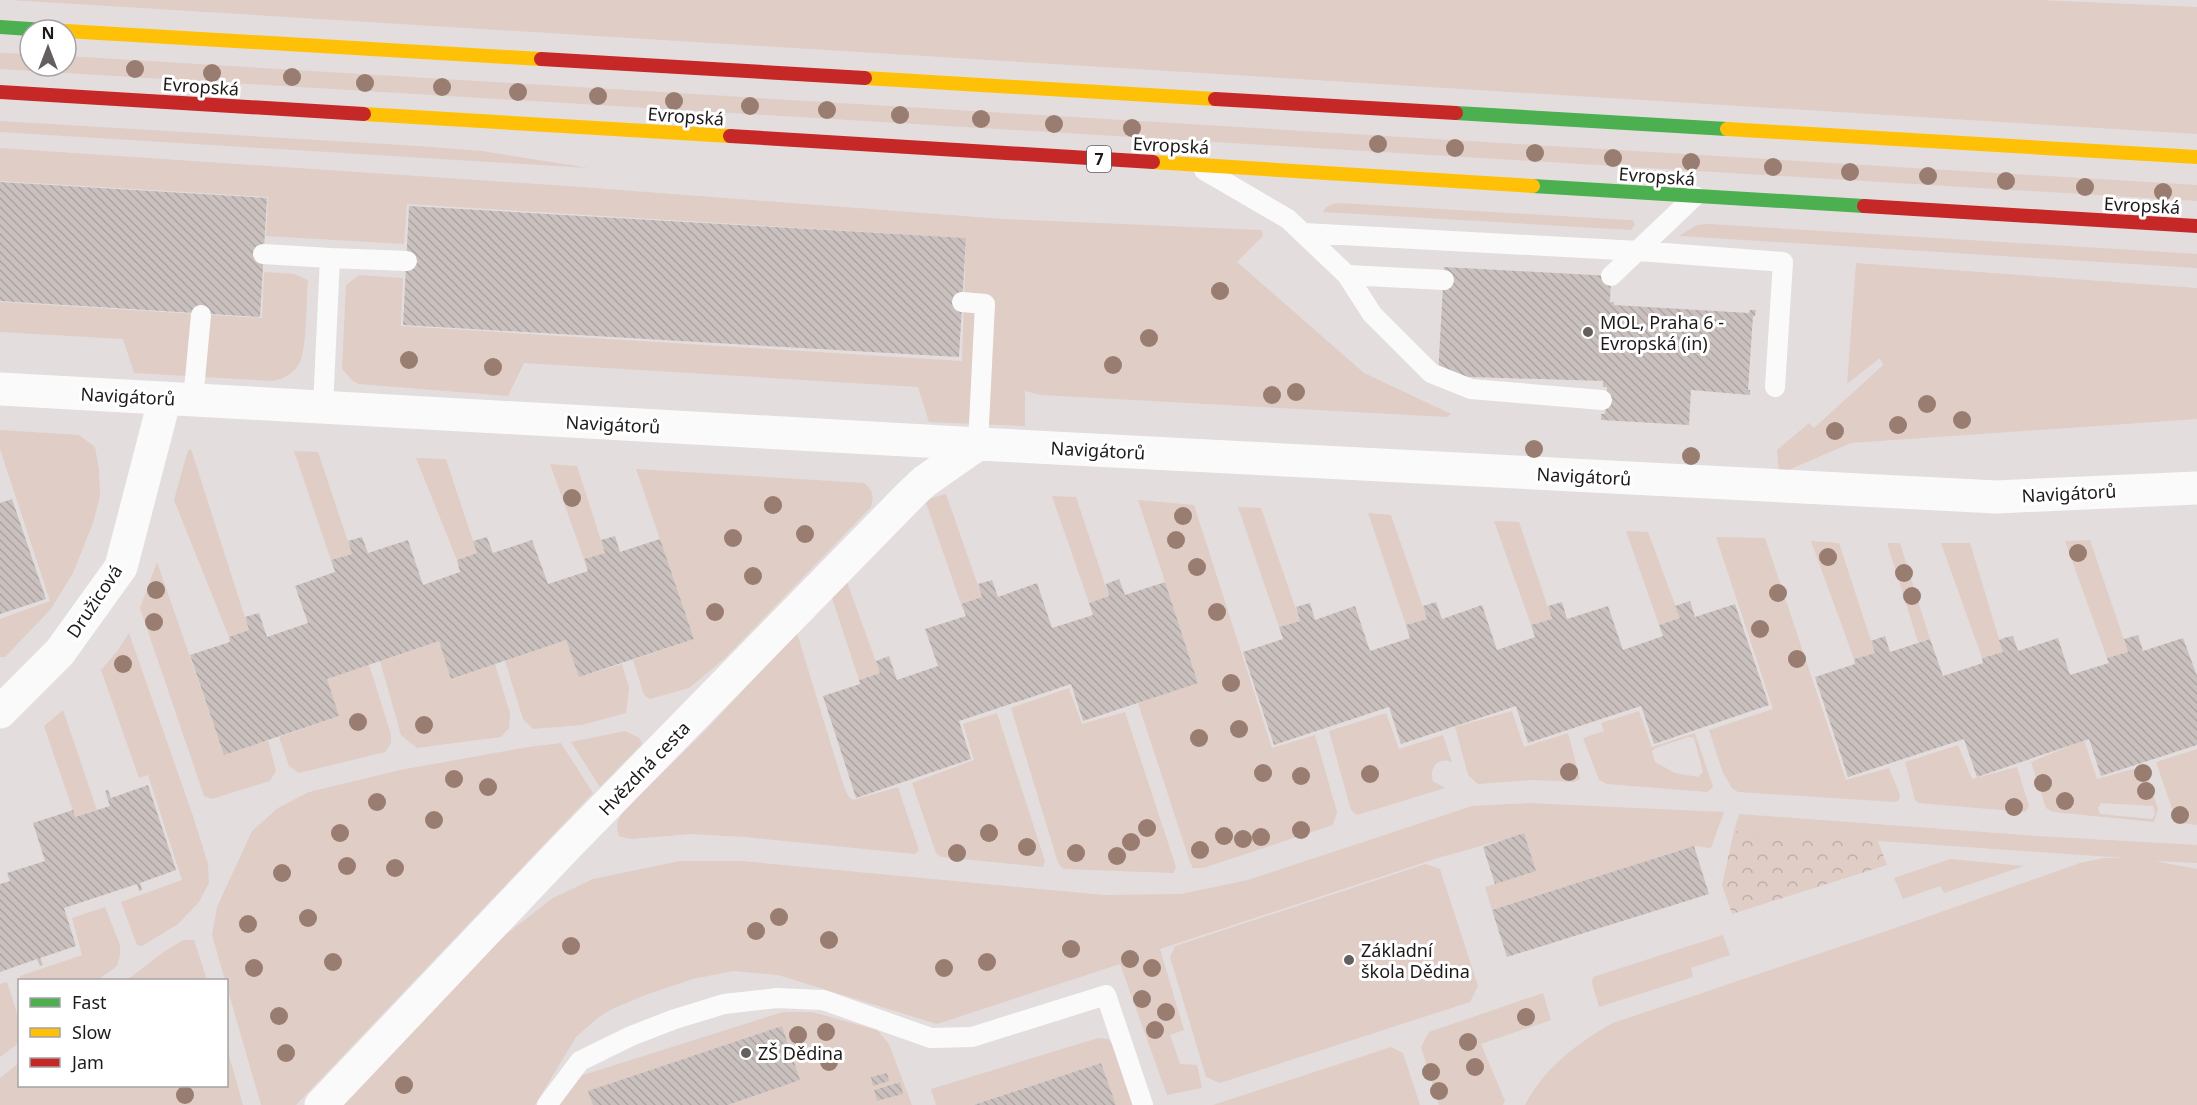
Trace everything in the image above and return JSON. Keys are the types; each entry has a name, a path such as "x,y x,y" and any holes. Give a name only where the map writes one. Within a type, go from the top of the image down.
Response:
{"main road":[{"path":"0,27 18,28"},
{"path":"78,32 2197,157"},
{"name":"Evropská","path":"0,92 2197,226"}],"street":[{"name":"Navigátorů","path":"0,389 978,444 1996,497 2197,488"},
{"name":"Družicová","path":"0,712 60,652 121,567 179,399"},
{"name":"Hvězdná cesta","path":"321,1105 564,849 911,494 925,481 978,444"}],"lane":[{"path":"1194,165 1288,219 1347,274 1372,314 1431,373 1471,389 1602,400"},
{"path":"1611,276 1695,196"},
{"path":"1304,234 1638,251 1783,262 1775,387"},
{"path":"263,254 407,261"},
{"path":"323,407 330,258"},
{"path":"1347,274 1444,280"},
{"path":"962,302 986,304 978,444"},
{"path":"179,399 201,315"},
{"path":"547,1105 580,1061 631,1036 724,1004 777,998 823,1000 931,1038 972,1037 1106,995 1143,1105"}],"green space":[{"path":"10,0 2040,0 2197,7 2197,134"},
{"path":"0,53 18,54 18,70 0,69"},
{"path":"78,57 2197,185 2197,201 78,74"},
{"path":"0,121 482,151 589,168 0,132"},
{"path":"0,148 581,187 1003,219 1262,230 1263,236 1237,262 1364,373 1451,414 1447,417 1041,395 1025,391 1025,426 929,422 918,387 524,363 508,396 359,384 342,369 346,285 359,275 403,278 401,326 962,361 966,238 407,204 404,244 266,236 268,197 0,181"},
{"path":"1339,203 1633,220 1635,225 1631,230 1323,212 1328,206"},
{"path":"1697,225 2197,254 2197,268 1679,236"},
{"path":"1856,263 2197,288 2197,419 1851,443 1779,474 1777,450 1809,423 1814,428 1883,365 1880,358 1847,384"},
{"path":"264,272 294,274 308,280 302,358 294,371 272,381 134,373 123,339 0,332 0,302 262,318"},
{"path":"0,430 79,435 95,447 100,496 93,523 73,573 51,609 5,657 0,657 0,619 50,601 0,449"},
{"path":"191,449 249,630 229,637 174,500 188,450"},
{"path":"294,451 318,452 352,554 331,560"},
{"path":"416,458 446,459 477,553 457,560"},
{"path":"550,464 577,466 605,553 584,559"},
{"path":"636,469 864,483 872,494 871,507 724,659 689,688 650,699 644,695 633,660 694,639"},
{"path":"946,494 982,597 961,604 925,500"},
{"path":"1052,496 1076,497 1109,596 1089,603"},
{"path":"1138,500 1194,505 1272,748 1315,735 1337,812 1333,825 1203,868 1193,868 1138,703 1198,682"},
{"path":"1238,507 1261,508 1300,621 1279,627"},
{"path":"1368,513 1391,515 1427,619 1406,625"},
{"path":"1494,521 1519,522 1552,619 1531,625"},
{"path":"1626,531 1648,532 1680,618 1659,625"},
{"path":"1716,537 1765,538 1846,780 1889,768 1900,795 1899,800 1895,802 1738,792 1732,788 1723,773 1709,730 1773,709"},
{"path":"2090,540 2128,652 2107,658 2065,541"},
{"path":"1811,541 1839,543 1875,653 1854,659"},
{"path":"1887,543 1900,543 1930,639 1918,642"},
{"path":"1941,543 1970,543 2003,652 1982,658"},
{"path":"157,562 224,755 268,740 276,771 270,781 212,799 204,796 140,608"},
{"path":"846,579 880,673 859,680 831,595"},
{"path":"129,633 193,816 208,864 209,883 199,902 178,924 142,946 137,945 121,902 182,880 148,775 139,778 101,670"},
{"path":"797,633 848,796 853,800 898,787 919,850 915,854 745,837 691,834 630,839 619,836 618,822 624,810 703,733"},
{"path":"566,640 579,677 622,664 629,688 626,713 582,725 533,729 523,719 505,661"},
{"path":"439,641 452,679 495,664 510,713 509,728 501,737 417,748 401,735 380,661"},
{"path":"369,664 391,735 391,743 385,752 299,773 289,766 279,737 339,716 327,679"},
{"path":"1069,688 1082,724 1125,712 1176,867 1173,873 1063,869 1058,863 1011,708"},
{"path":"63,710 97,810 75,817 44,726"},
{"path":"1512,711 1524,747 1568,733 1580,779 1574,782 1533,780 1478,784 1468,775 1455,727"},
{"path":"1639,711 1652,747 1695,733 1713,787 1707,792 1607,784 1599,780 1583,738 1604,731 1601,723","holes":["1688,737 1694,738 1703,772 1698,777 1675,773 1655,762 1652,751 1656,748"]},
{"path":"997,713 1045,861 1043,867 941,857 936,853 912,783 974,760 963,724"},
{"path":"1386,713 1399,749 1443,735 1452,762 1443,761 1436,764 1432,776 1433,781 1445,788 1357,815 1351,810 1329,731"},
{"path":"625,731 640,738 642,744 600,787 571,742"},
{"path":"2084,740 2097,779 2144,766 2158,809 2154,822 2053,812 2046,808 2031,762","holes":["2101,803 2153,806 2155,814 2152,819 2100,814 2098,808"]},
{"path":"561,743 593,793 296,1105 261,1105 228,991 228,979 225,979 212,935 217,907 252,831 278,808 309,792 400,770"},
{"path":"1958,745 1972,779 2017,767 2029,806 2025,812 1918,803 1915,800 1905,762"},
{"path":"2197,749 2197,825 2177,823 2156,762"},
{"path":"1529,803 1724,812 1711,848 1694,846 1492,910 1485,887 1536,871 1524,834 1438,858 1160,949 1184,1030 1170,1035 1180,1064 1197,1065 1202,1088 1167,1095 1120,964 937,1024 778,975 733,971 693,979 648,994 599,1017 576,1037 535,1105 337,1105 491,946 553,898 593,879 680,861 742,861 1104,895 1181,894 1248,880 1472,806"},
{"path":"1739,814 2197,845 2197,863 2155,861 2197,869 2197,1105 1525,1105 1552,1068 1574,1048 1613,1023 2080,863 2104,858 2125,858 1734,831"},
{"path":"1734,831 1877,839 1887,865 1732,914 1722,885"},
{"path":"1950,859 2024,866 1944,893 1940,886 1903,899 1894,878"},
{"path":"1426,864 1440,869 1478,986 1470,1002 1220,1083 1206,1077 1170,957 1175,946"},
{"path":"105,907 120,945 117,966 99,979 21,979 20,976 82,955 72,918"},
{"path":"1723,935 1730,955 1691,968 1693,977 1599,1007 1592,983 1593,977"},
{"path":"183,940 194,940 207,979 128,979"},
{"path":"7,982 18,1016 18,1044 0,1057 0,984"},
{"path":"1543,993 1551,1020 1481,1044 1505,1101 1503,1105 1439,1105 1421,1047 1429,1032"},
{"path":"783,1012 812,1012 877,1030 889,1044 912,1105 728,1105 800,1080 782,1026 589,1091 593,1105 559,1105 580,1076","holes":["899,1082 903,1094 877,1101 874,1090"]},
{"path":"1098,1038 1108,1039 1115,1046 1134,1105 1116,1105 1101,1063 972,1105 936,1105 931,1089"},
{"path":"1391,1047 1403,1053 1420,1105 1213,1105"},
{"path":"228,1052 243,1105 0,1105 0,1078 18,1064 18,1087 228,1087"}],"building":[{"path":"0,182 267,198 260,317 0,301"},
{"path":"409,206 966,238 959,357 403,325"},
{"path":"1444,267 1611,276 1610,302 1614,302 1614,305 1749,313 1750,310 1756,310 1753,316 1748,390 1750,390 1750,395 1691,390 1689,425 1601,420 1601,414 1605,414 1607,387 1603,387 1603,381 1438,376"},
{"path":"12,499 46,599 0,614 0,503"},
{"path":"615,536 620,552 660,539 694,639 579,677 566,640 451,679 439,641 327,679 339,716 224,755 190,655 230,642 229,637 249,630 245,617 259,613 267,637 308,623 295,586 335,572 331,560 352,554 348,541 362,537 368,553 408,540 423,585 460,572 457,560 477,553 473,541 487,537 493,553 532,540 548,584 588,571 584,559 605,553 601,540"},
{"path":"1119,579 1125,595 1165,582 1198,683 1083,721 1071,684 959,721 971,759 856,798 823,696 860,684 859,680 880,673 876,661 889,656 897,680 938,666 925,629 966,616 961,604 982,597 978,584 992,580 998,597 1037,583 1052,628 1093,615 1089,603 1109,596 1106,584"},
{"path":"1690,601 1695,617 1735,604 1769,705 1654,744 1641,706 1528,743 1516,706 1401,744 1389,707 1274,745 1243,652 1283,639 1279,627 1300,621 1296,607 1310,603 1315,620 1355,606 1370,651 1410,638 1406,625 1427,619 1423,606 1436,602 1442,619 1482,605 1497,650 1535,637 1531,625 1552,619 1548,606 1562,602 1567,619 1608,606 1623,650 1663,636 1659,625 1680,618 1675,606"},
{"path":"2138,635 2143,651 2183,638 2197,676 2197,745 2101,776 2089,739 1977,777 1964,739 1848,777 1815,677 1855,664 1854,659 1875,653 1871,641 1885,636 1890,652 1930,639 1943,676 1983,663 1982,658 2003,652 1999,640 2013,636 2018,651 2058,638 2070,675 2109,663 2107,658 2128,652 2124,639"},
{"path":"148,785 176,870 140,883 142,890 139,891 137,884 64,908 76,946 40,958 43,965 40,966 37,959 0,972 0,884 10,881 7,873 45,861 33,823 73,810 75,817 110,806 105,791 108,790 111,798"},
{"path":"1524,833 1536,871 1495,884 1483,847"},
{"path":"1694,846 1709,894 1507,957 1492,910"},
{"name":"ZŠ Dědina","path":"782,1026 800,1080 728,1105 593,1105 588,1091"},
{"path":"1101,1063 1116,1105 973,1105"},
{"path":"887,1073 889,1081 873,1086 871,1077"},
{"path":"900,1082 903,1094 877,1101 874,1090"}],"traffic: fast":[{"path":"0,27 18,28"},
{"path":"1456,113 1727,129"},
{"path":"1533,186 1864,206"}],"traffic: slow":[{"path":"78,32 541,59"},
{"path":"865,78 1215,99"},
{"path":"364,114 730,136"},
{"path":"1727,129 2197,157"},
{"path":"1153,162 1533,186"}],"traffic: jam":[{"path":"541,59 865,78"},
{"path":"0,92 364,114"},
{"path":"1215,99 1456,113"},
{"path":"730,136 1153,162"},
{"path":"1864,206 2197,226"}],"place":[{"name":"MOL, Praha 6 - Evropská (in)","path":"1588,332"},
{"name":"Základní škola Dědina","path":"1349,960"},
{"name":"ZŠ Dědina","path":"746,1053"}]}
